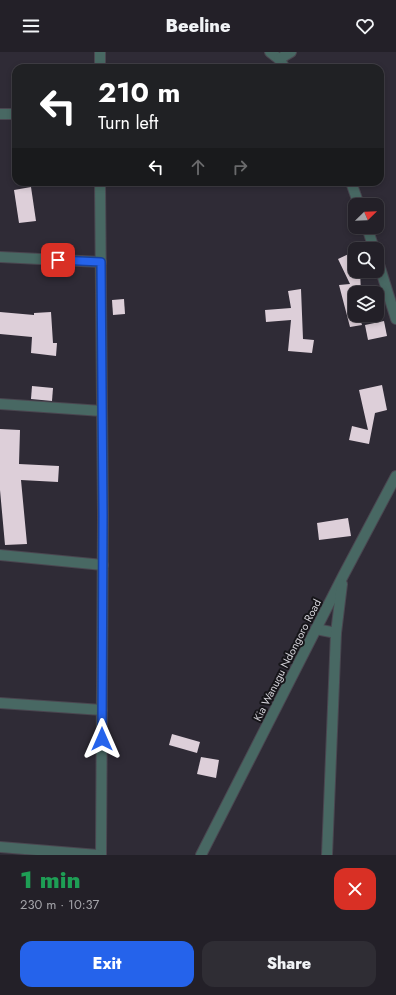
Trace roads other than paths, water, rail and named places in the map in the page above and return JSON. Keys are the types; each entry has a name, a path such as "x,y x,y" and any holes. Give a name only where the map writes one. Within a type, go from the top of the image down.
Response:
{"street":[{"path":"100,52 100,64"},
{"path":"270,52 279,59 282,64"},
{"path":"279,59 291,52"},
{"path":"0,114 12,114"},
{"path":"0,848 100,855 103,565 100,186"},
{"path":"352,186 357,198"},
{"path":"0,256 101,262"},
{"path":"383,278 396,319"},
{"path":"0,404 102,411"},
{"name":"Kia Wanugu Ndongoro Road","path":"201,855 343,576 396,476"},
{"path":"0,555 103,565"},
{"path":"327,855 336,633 343,576"},
{"path":"316,629 336,633"},
{"path":"0,703 102,710"}]}
